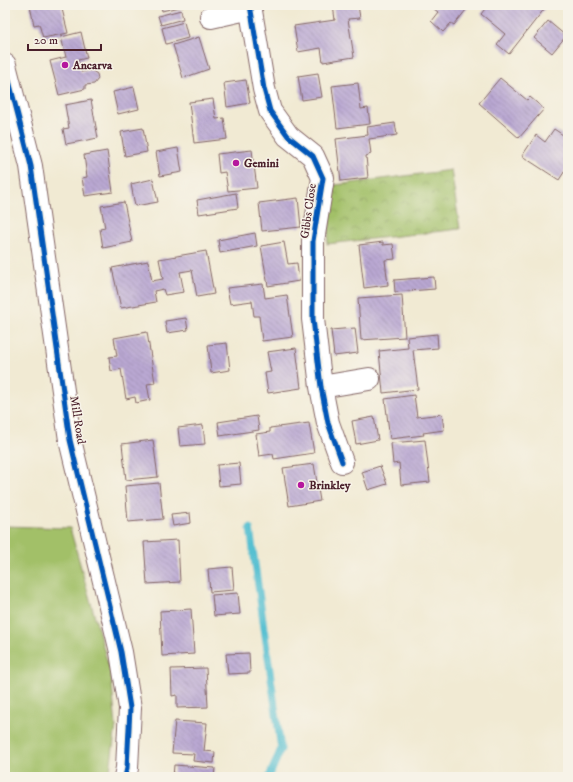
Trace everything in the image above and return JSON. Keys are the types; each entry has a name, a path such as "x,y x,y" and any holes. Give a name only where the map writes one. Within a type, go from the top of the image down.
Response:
{"street":[{"name":"Gibbs Close","path":"211,17 250,7 264,89 270,111 288,136 313,156 323,178 313,241 313,319 321,387 328,423 342,462"},
{"name":"Mill Road","path":"5,66 31,166 70,440 121,652 130,708 127,768 125,777"},
{"path":"321,387 369,379"}],"green space":[{"path":"451,170 460,229 327,244 335,185"},
{"path":"5,526 70,528 111,675 116,726 109,777 5,777"}],"building":[{"path":"61,5 68,33 43,38 39,24 34,25 30,6"},
{"path":"161,5 183,5 183,6 162,11"},
{"path":"333,5 358,5 360,18 348,19 354,57 323,62 321,48 298,52 294,26 335,20"},
{"path":"429,5 470,5 454,25 451,23 443,32 431,21 438,12"},
{"path":"488,5 523,5 526,7 528,5 541,5 545,8 509,54 497,44 505,34 481,14"},
{"path":"181,10 183,19 161,25 158,16"},
{"path":"548,21 566,36 552,53 534,38"},
{"path":"184,22 188,38 166,44 162,28"},
{"name":"Ancarva","path":"81,32 87,58 78,60 81,72 91,70 97,74 98,79 94,84 85,85 85,89 59,95 50,61 66,57 61,37"},
{"path":"199,37 209,69 183,78 173,45"},
{"path":"318,73 322,97 302,100 298,76"},
{"path":"500,78 527,100 530,97 544,109 519,138 479,103"},
{"path":"246,80 250,103 227,107 224,83"},
{"path":"358,83 361,109 368,108 370,124 337,128 332,86"},
{"path":"134,87 139,109 118,114 113,92"},
{"path":"213,99 216,119 224,118 227,139 194,143 189,102"},
{"path":"91,100 98,138 66,144 63,129 69,128 65,105"},
{"path":"395,123 397,135 369,139 371,154 366,156 368,178 341,181 336,139 368,135 367,127"},
{"path":"143,128 147,152 125,156 121,132"},
{"path":"554,129 566,137 562,143 568,146 568,166 559,180 522,156 536,135 545,142"},
{"path":"178,148 182,172 160,176 156,152"},
{"name":"Gemini","path":"252,150 257,188 228,191 225,172 219,173 217,154"},
{"path":"107,151 113,192 85,196 82,178 87,177 84,155"},
{"path":"153,179 158,202 135,206 131,184"},
{"path":"236,193 238,208 199,214 197,200"},
{"path":"298,198 301,227 262,231 259,203"},
{"path":"124,202 132,242 103,248 100,229 105,228 101,206"},
{"path":"255,233 257,246 220,253 218,240"},
{"path":"284,242 288,264 297,263 299,281 268,286 261,246"},
{"path":"383,242 383,245 393,244 395,259 385,260 388,285 364,288 359,245"},
{"path":"206,251 214,294 197,297 192,270 180,272 184,292 165,295 163,289 154,291 156,302 121,308 112,268 148,261 152,281 163,279 159,259"},
{"path":"434,277 435,289 395,292 394,280"},
{"path":"263,284 265,298 287,295 293,337 262,341 259,316 254,316 252,301 230,304 227,288"},
{"path":"402,295 405,337 361,340 358,298"},
{"path":"186,318 188,330 167,333 165,321"},
{"path":"355,328 358,353 334,356 331,330"},
{"path":"147,332 155,383 147,384 150,400 136,403 135,397 126,399 121,369 111,371 109,357 117,356 114,338"},
{"path":"437,334 438,348 413,350 418,389 383,393 379,351 408,348 407,337"},
{"path":"227,343 230,370 211,373 208,345"},
{"path":"296,348 301,388 268,393 265,373 271,372 267,352"},
{"path":"414,395 417,417 442,414 444,430 423,433 424,435 390,439 385,399"},
{"path":"257,416 259,430 220,436 218,422"},
{"path":"374,417 378,440 356,444 352,421"},
{"path":"309,423 314,453 274,459 273,454 259,456 256,434 270,432 270,428"},
{"path":"203,425 205,444 180,446 178,428"},
{"path":"153,440 158,477 126,480 122,444"},
{"path":"425,440 430,482 401,485 399,463 393,464 391,443"},
{"path":"239,463 241,484 219,486 217,465"},
{"name":"Brinkley","path":"314,464 320,501 289,506 283,468"},
{"path":"380,466 387,484 368,490 362,472"},
{"path":"159,483 163,519 128,522 125,486"},
{"path":"190,513 191,523 173,526 171,515"},
{"path":"178,540 180,582 147,584 144,542"},
{"path":"232,567 234,590 210,592 208,569"},
{"path":"238,593 240,614 214,616 212,595"},
{"path":"191,609 194,654 162,656 160,611"},
{"path":"249,653 250,673 228,674 226,654"},
{"path":"206,668 208,707 177,708 177,695 172,696 171,669"},
{"path":"175,721 207,723 204,751 215,752 214,763 193,761 194,754 172,753"},
{"path":"174,765 215,768 214,777 173,777"}],"waterway":[{"path":"250,528 281,749 269,777"}],"cycle path":[{"path":"250,5 264,89 270,111 288,136 313,156 323,178 313,241 313,319 321,387 328,423 342,462"},
{"path":"5,65 31,166 70,440 121,652 130,708 127,768 125,777"}],"place":[{"name":"Ancarva","path":"65,65"},
{"name":"Gemini","path":"236,163"},
{"name":"Brinkley","path":"301,485"}]}
